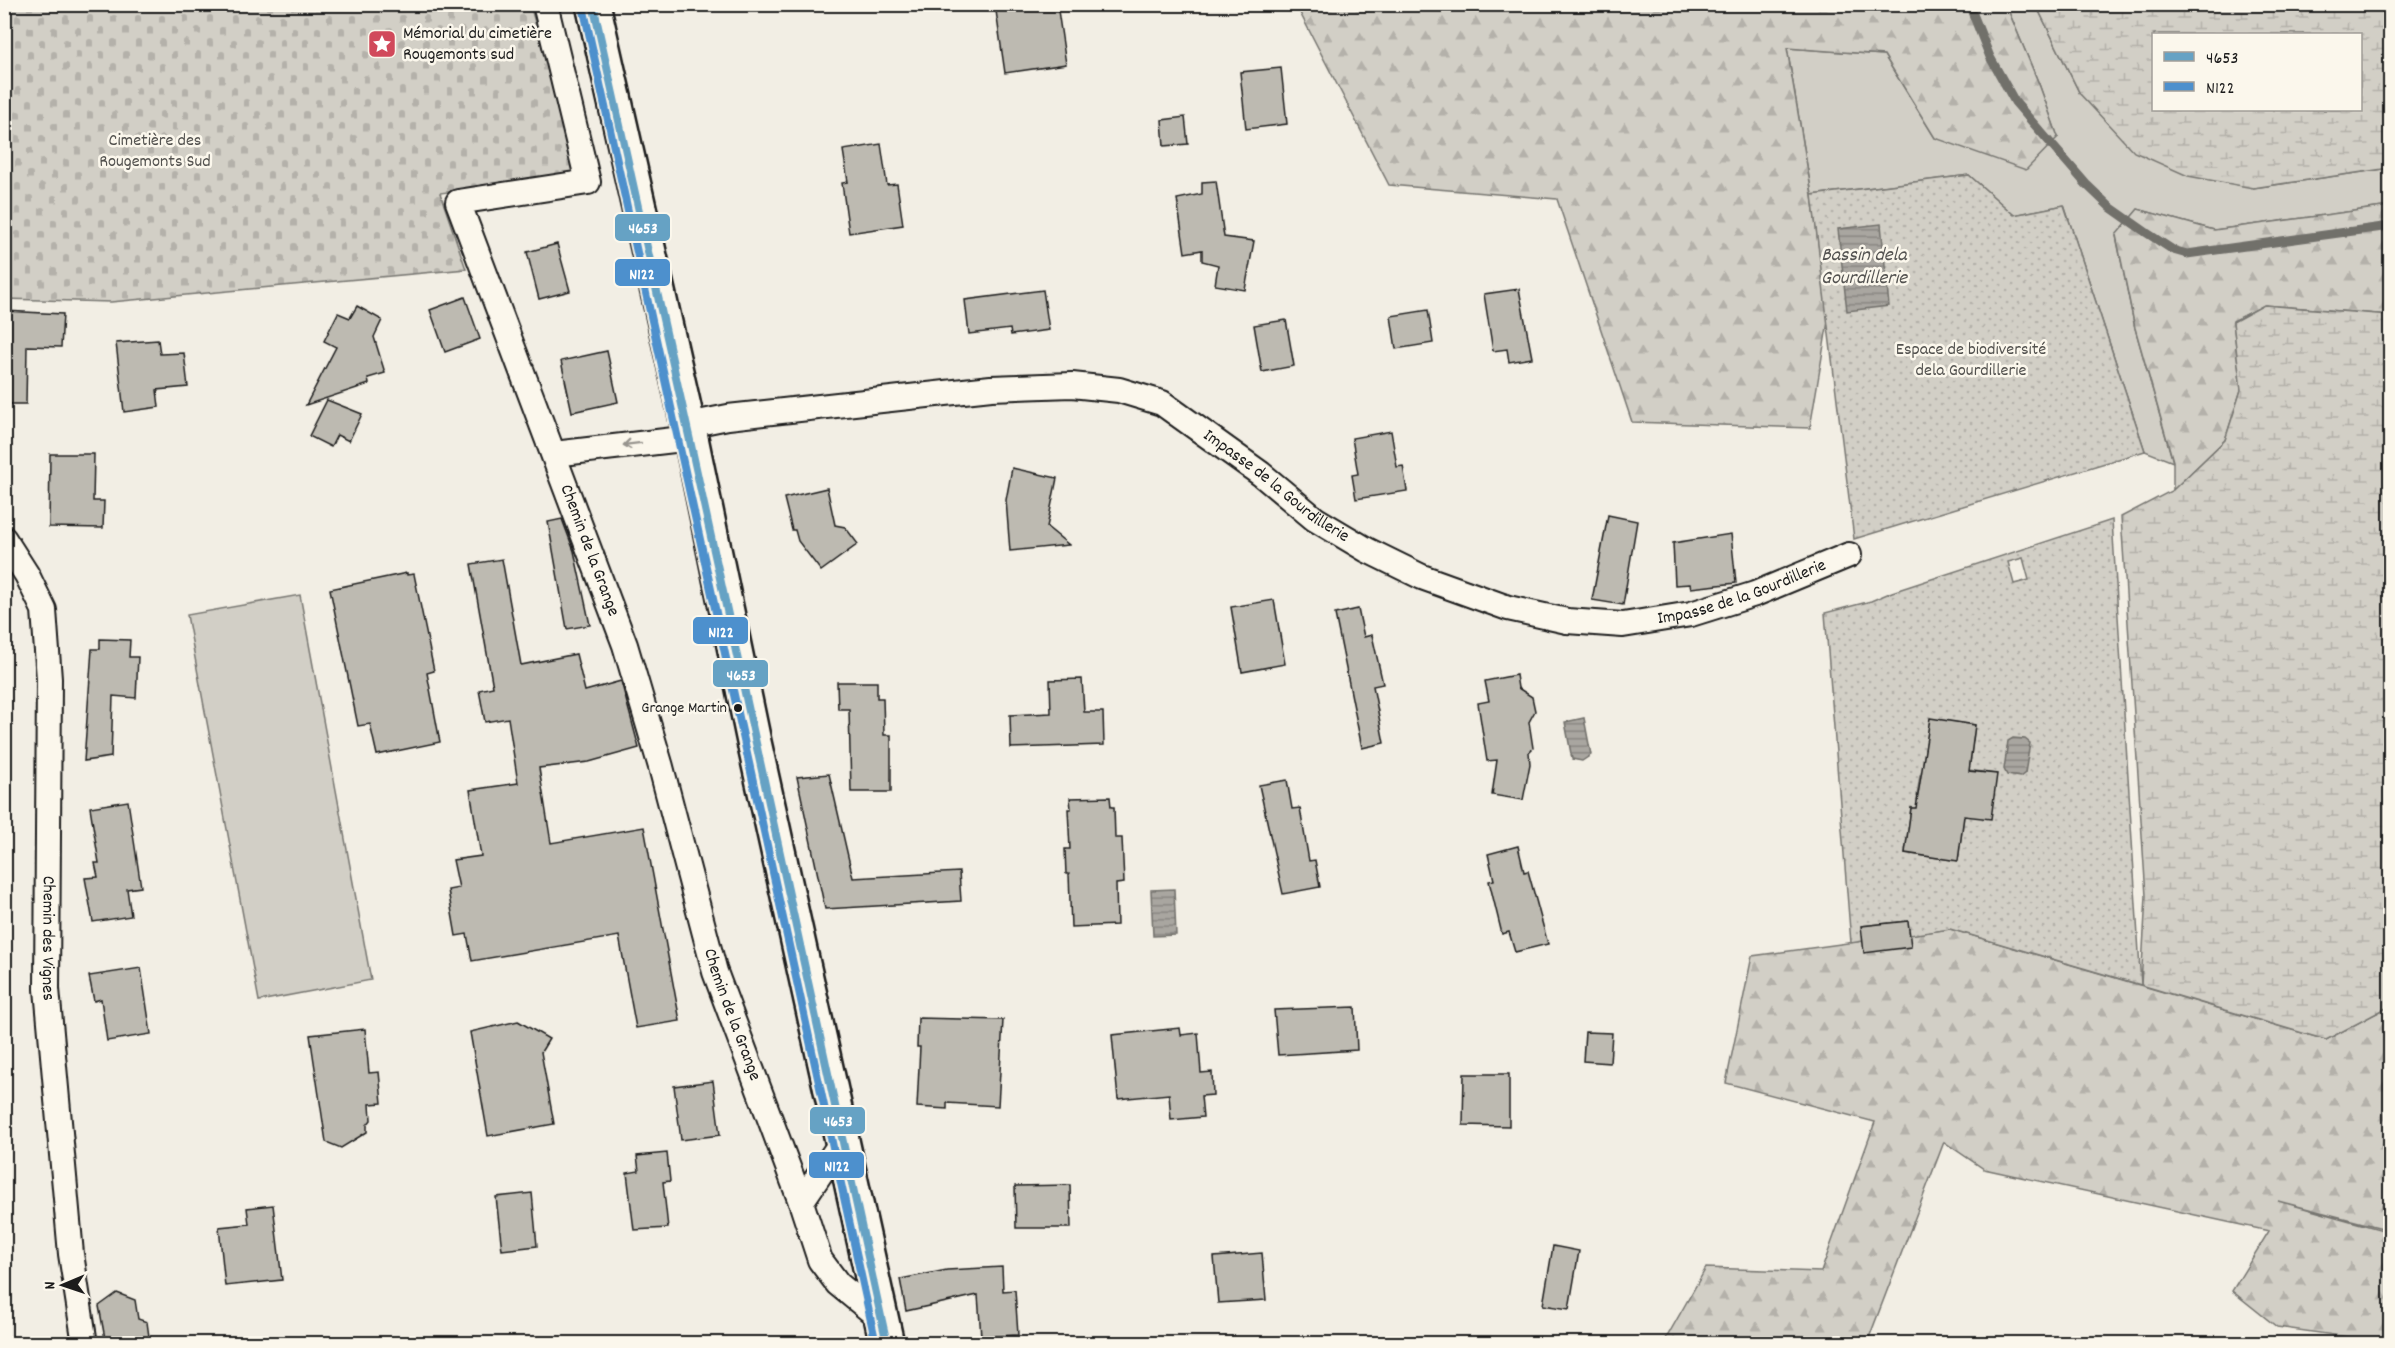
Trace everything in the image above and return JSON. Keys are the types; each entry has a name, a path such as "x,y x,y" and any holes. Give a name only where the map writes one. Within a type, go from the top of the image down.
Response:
{"main road":[{"path":"592,4 689,432 754,742 884,1332"}],"street":[{"name":"Chemin de la Grange","path":"545,4 588,182 458,202 625,645 661,767 715,972 801,1202 820,1260 838,1284 884,1332"},
{"name":"Impasse de la Gourdillerie","path":"554,454 689,432 728,417 990,388 1072,385 1119,390 1162,403 1261,474 1315,519 1367,550 1422,577 1508,608 1567,621 1623,625 1691,614 1755,594 1849,555"},
{"name":"Chemin des Vignes","path":"4,539 27,574 44,610 49,690 48,989 71,1254 85,1344"},
{"path":"801,1202 843,1140"}],"green space":[{"name":"Cimetière des Rougemonts Sud","path":"5,5 530,5 579,173 440,193 466,269 111,302 5,299"},
{"path":"1296,5 2006,5 2058,137 2026,170 1935,138 1884,55 1787,48 1812,195 1828,321 1810,428 1632,422 1557,199 1389,185"},
{"path":"2006,5 2036,5 2080,94 2253,188 2390,168 2390,206 2214,230 2138,209 2116,236 2135,328 2173,462 2145,451 2064,205 2014,215 1969,175 1812,195 1787,48 1884,55 1935,138 2058,137"},
{"path":"2036,5 2390,5 2390,168 2253,188 2188,176 2134,152 2080,94"},
{"name":"Espace de biodiversité dela Gourdillerie","path":"1969,175 2014,215 2064,205 2145,451 1854,539 1812,195"},
{"path":"2390,206 2390,315 2265,305 2233,321 2241,390 2225,440 2173,490 2173,461 2135,328 2116,235 2138,209 2214,230"},
{"path":"2264,305 2390,315 2390,1006 2326,1040 2141,985 2146,896 2121,517 2173,490 2225,440 2241,390 2233,322"},
{"path":"2112,520 2141,985 1950,929 1910,935 1908,921 1862,926 1863,941 1851,943 1825,613 1871,601 1892,592","holes":["2023,558 2029,580 2014,584 2008,562","1930,719 1975,725 1969,770 1996,774 1964,816 1958,861 1905,853 1911,808 1928,810 1930,798 1917,796 1920,775 1933,777 1923,763"]},
{"path":"300,595 371,980 259,1001 187,615"},
{"path":"1950,929 2326,1040 2390,1006 2390,1230 2278,1201 2390,1232 2390,1343 2277,1327 2232,1291 2269,1231 1984,1169 1944,1142 1867,1343 1663,1344 1706,1268 1821,1272 1875,1122 1726,1083 1752,956"}],"water":[{"name":"Bassin dela Gourdillerie","path":"1881,224 1889,306 1847,311 1838,229"},
{"path":"1584,718 1591,755 1582,761 1572,759 1565,722"},
{"path":"2013,738 2025,739 2030,743 2025,773 2020,777 2007,775 2004,769 2008,741"},
{"path":"1174,889 1176,935 1153,936 1151,890"}],"building":[{"path":"995,4 1057,4 1066,64 1005,73"},
{"path":"1281,68 1287,124 1246,129 1240,72"},
{"path":"1185,117 1188,144 1164,146 1162,120"},
{"path":"881,144 887,185 897,184 903,225 849,233 842,183 848,182 843,150"},
{"path":"1216,181 1224,237 1254,241 1245,290 1215,285 1218,265 1202,261 1202,250 1185,253 1177,199 1202,194 1202,182"},
{"path":"557,244 570,291 539,299 527,252"},
{"path":"1519,289 1532,358 1509,362 1507,349 1493,351 1484,294"},
{"path":"1043,290 1049,330 1011,335 1010,329 969,334 965,300"},
{"path":"465,297 480,339 445,352 430,310"},
{"path":"357,306 382,320 374,337 385,373 368,378 369,384 306,405 336,347 324,341 338,313 350,318"},
{"path":"1428,310 1433,343 1396,349 1391,316"},
{"path":"4,311 63,314 61,347 27,346 26,404 4,404"},
{"path":"1286,320 1294,366 1262,372 1254,325"},
{"path":"158,340 160,354 184,353 188,387 157,390 159,407 124,412 116,343"},
{"path":"607,351 618,402 572,412 561,361"},
{"path":"327,400 362,414 349,441 337,435 331,447 309,436"},
{"path":"1391,431 1397,467 1403,466 1407,491 1356,499 1352,475 1358,474 1352,438"},
{"path":"50,454 94,454 93,501 104,501 103,528 49,527"},
{"path":"1012,468 1057,478 1047,527 1069,545 1010,551 1006,500"},
{"path":"827,488 835,525 845,527 858,544 821,571 798,541 795,530 792,530 784,498"},
{"path":"1608,515 1637,521 1623,605 1592,600"},
{"path":"562,519 574,551 590,625 567,629 548,522"},
{"path":"1731,534 1736,583 1691,588 1690,584 1675,585 1673,543"},
{"path":"502,559 521,665 576,654 585,691 621,681 639,748 589,762 539,768 551,843 644,827 680,1021 636,1028 619,936 472,961 467,934 456,936 448,890 459,888 453,860 481,856 470,790 518,783 508,718 485,722 479,690 493,687 471,564"},
{"path":"407,573 407,575 414,574 434,671 427,673 440,742 377,755 370,724 358,726 330,589"},
{"path":"1274,600 1285,664 1242,672 1231,607"},
{"path":"1358,609 1364,637 1372,635 1383,684 1373,686 1384,743 1362,748 1335,614"},
{"path":"100,639 130,640 129,657 138,657 136,698 113,696 111,757 84,761 92,649 100,649"},
{"path":"1516,675 1518,688 1532,697 1535,711 1529,722 1533,748 1529,752 1530,764 1523,800 1492,795 1497,760 1487,761 1478,703 1489,701 1485,681"},
{"path":"1082,679 1084,712 1103,712 1104,745 1011,748 1010,715 1051,713 1050,680"},
{"path":"837,682 877,682 877,698 883,698 884,735 891,735 891,792 851,792 849,709 838,709"},
{"path":"1930,718 1975,725 1969,771 1997,774 1991,819 1964,816 1958,861 1905,853 1911,808 1916,808"},
{"path":"829,774 853,878 959,872 961,901 825,909 797,777"},
{"path":"1287,780 1292,809 1300,808 1309,861 1315,860 1320,887 1283,894 1259,785"},
{"path":"1110,797 1111,807 1114,807 1115,838 1122,838 1124,883 1116,884 1117,925 1071,927 1069,874 1066,874 1065,849 1070,849 1068,809 1071,809 1070,798"},
{"path":"128,801 141,887 127,889 131,916 93,922 85,878 98,877 95,863 99,863 90,807"},
{"path":"1518,846 1524,872 1528,871 1548,944 1515,952 1509,932 1502,934 1489,881 1494,880 1488,854"},
{"path":"1908,921 1911,947 1864,953 1861,926"},
{"path":"141,968 151,1034 107,1041 101,999 94,1001 89,976"},
{"path":"1355,1007 1357,1050 1278,1055 1274,1010"},
{"path":"918,1018 1003,1020 998,1106 947,1103 947,1109 917,1107 920,1047 917,1047"},
{"path":"518,1021 549,1039 541,1052 554,1124 488,1136 470,1032"},
{"path":"1180,1028 1181,1035 1198,1033 1201,1073 1212,1072 1213,1095 1201,1096 1203,1117 1171,1120 1169,1094 1118,1099 1112,1035"},
{"path":"365,1029 369,1073 379,1072 382,1103 370,1104 371,1120 367,1125 367,1132 341,1148 326,1142 310,1035"},
{"path":"1585,1032 1612,1033 1610,1063 1583,1061"},
{"path":"1464,1074 1509,1074 1509,1126 1463,1125"},
{"path":"713,1081 720,1135 681,1140 674,1086"},
{"path":"667,1153 670,1181 663,1182 668,1228 634,1230 627,1173 639,1171 637,1156"},
{"path":"1070,1185 1071,1228 1016,1228 1015,1186"},
{"path":"532,1193 537,1246 502,1250 496,1197"},
{"path":"273,1205 282,1280 225,1286 219,1227 249,1224 247,1208"},
{"path":"1553,1246 1579,1251 1569,1309 1543,1305"},
{"path":"1262,1253 1266,1300 1218,1303 1214,1257"},
{"path":"1002,1267 1003,1291 1015,1290 1018,1335 981,1337 978,1295 906,1311 900,1279 947,1270"},
{"path":"117,1293 135,1300 138,1319 147,1322 150,1344 106,1344 99,1306"}],"waterway":[{"path":"1969,4 1990,57 2015,102 2086,184 2110,207 2173,250 2187,254 2390,226"},
{"path":"2380,4 2390,9"}],"transit line":[{"name":"4653","path":"593,4 887,1344"},
{"name":"N122","path":"583,6 876,1344"}],"place":[{"name":"Mémorial du cimetière Rougemonts sud","path":"382,44"},
{"name":"Grange Martin","path":"738,708"}]}
